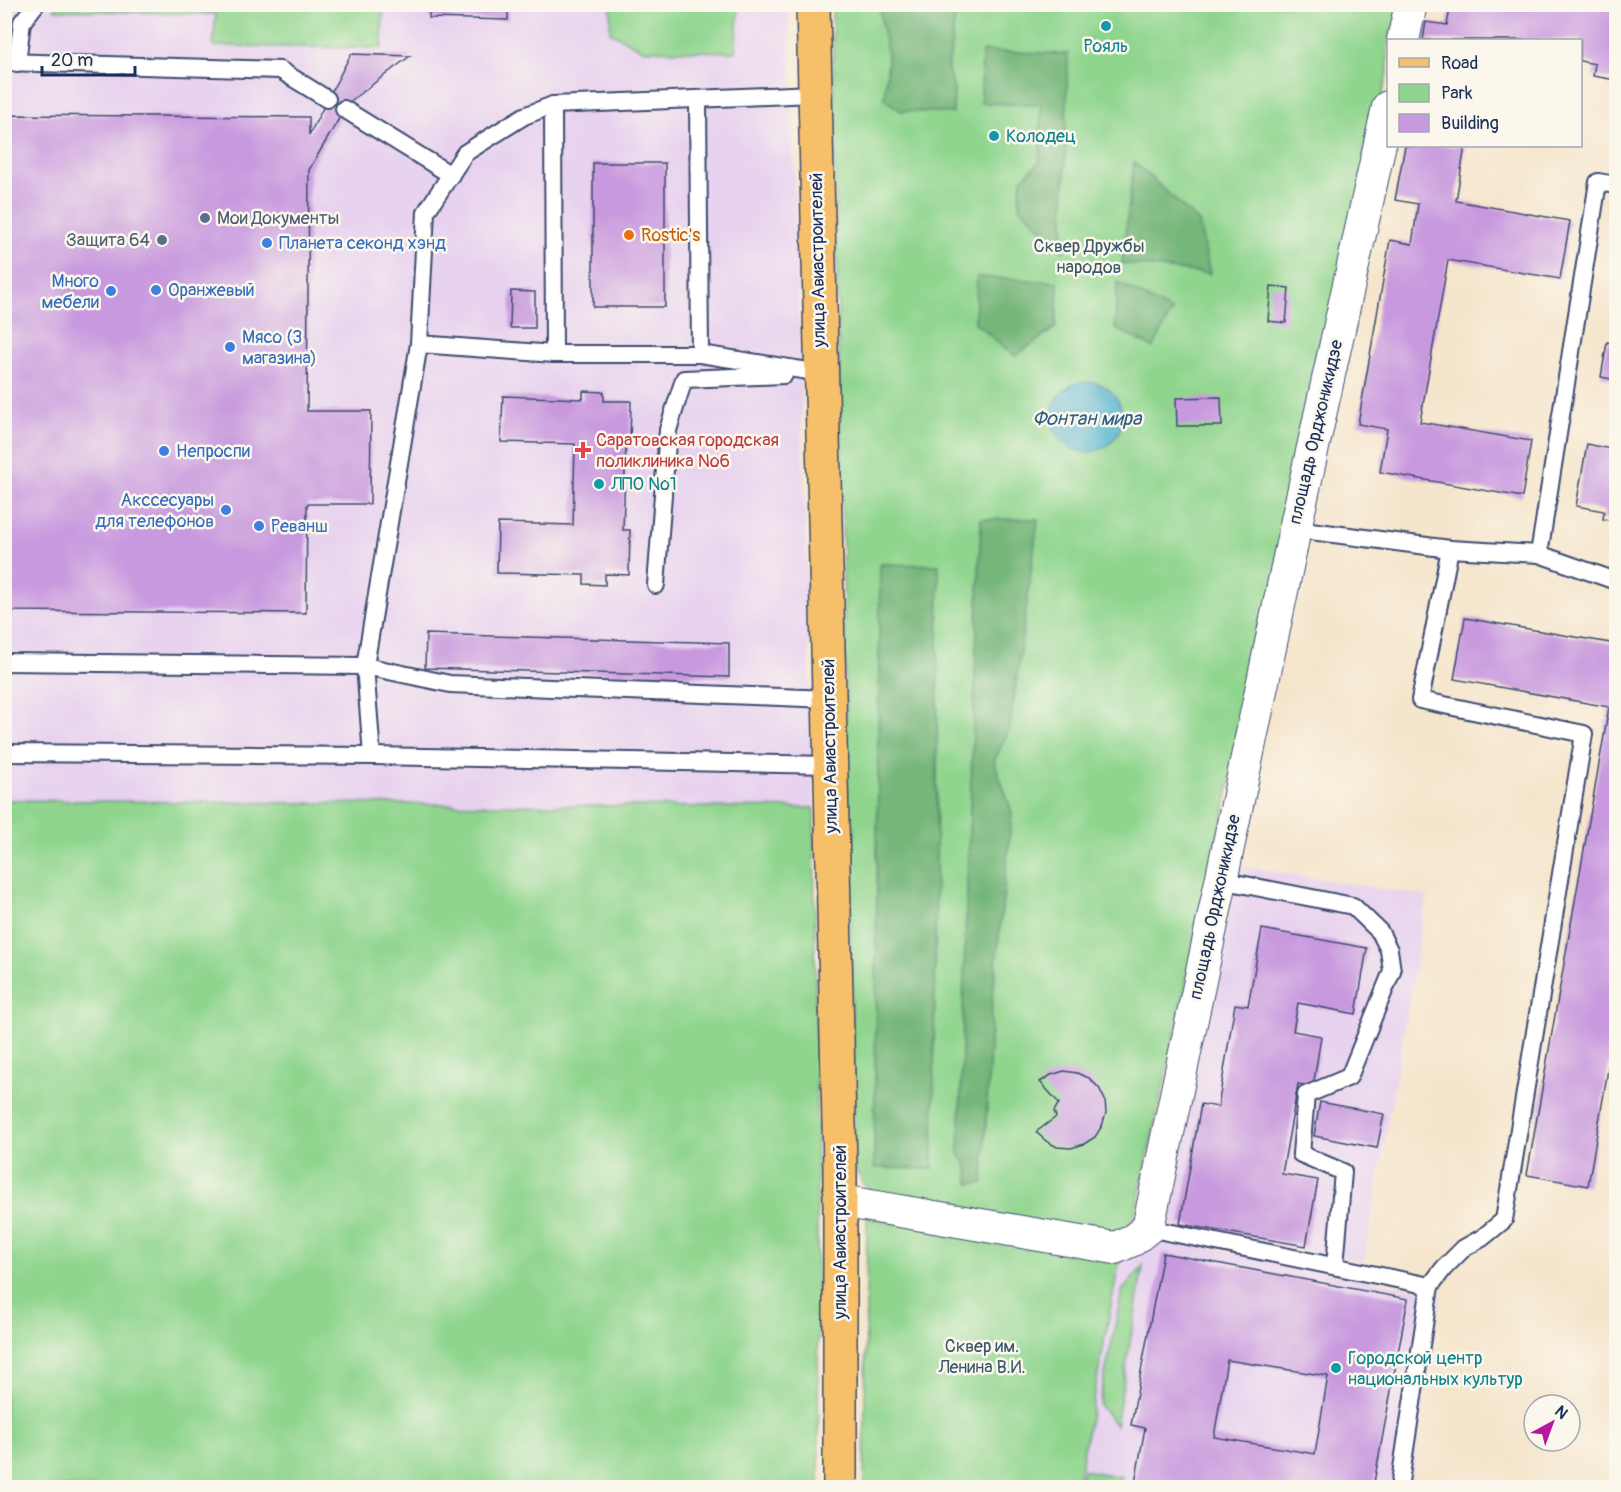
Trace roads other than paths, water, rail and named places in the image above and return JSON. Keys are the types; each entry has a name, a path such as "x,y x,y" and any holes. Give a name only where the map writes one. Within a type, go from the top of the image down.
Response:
{"main road":[{"name":"улица Авиастроителей","path":"813,4 841,1201 840,1488"}],"street":[{"path":"1403,39 1411,4"},
{"name":"площадь Орджоникидзе","path":"1148,1228 1295,529 1387,116"},
{"path":"841,1201 1114,1248 1133,1240 1148,1228"}],"lane":[{"path":"36,4 22,22 11,62 280,70 327,99"},
{"path":"372,756 365,666 419,344 426,212 465,153 524,116 553,105 814,94"},
{"path":"698,99 700,354"},
{"path":"553,105 554,354"},
{"path":"344,109 451,175"},
{"path":"1539,554 1598,182 1617,185"},
{"path":"419,344 554,354 700,354 821,373"},
{"path":"656,585 668,430 684,380 821,373"},
{"path":"1295,529 1450,549 1539,554 1617,581"},
{"path":"1399,1488 1430,1286 1464,1248 1482,1238 1504,1220 1584,734 1420,700 1450,549"},
{"path":"4,662 365,666 450,684 829,699"},
{"path":"4,753 372,756 831,765"},
{"path":"1220,880 1353,906 1380,932 1389,950 1392,971 1349,1077 1306,1095 1301,1154 1342,1173 1335,1266"},
{"path":"1148,1228 1430,1286"}],"water":[{"name":"Фонтан мира","path":"1080,382 1094,382 1107,388 1116,397 1122,410 1120,430 1112,442 1094,452 1080,452 1067,446 1058,437 1052,424 1052,410 1058,397 1067,388"}],"tram line":[{"path":"1614,1488 1616,1471"}],"place":[{"name":"Рояль","path":"1106,26"},
{"name":"Колодец","path":"994,136"},
{"name":"Мои Документы","path":"205,218"},
{"name":"Rostic's","path":"629,235"},
{"name":"Защита 64","path":"162,240"},
{"name":"Планета секонд хэнд","path":"267,243"},
{"name":"Оранжевый","path":"156,290"},
{"name":"Много мебели","path":"111,291"},
{"name":"Мясо (3 магазина)","path":"230,347"},
{"name":"Саратовская городская поликлиника №6","path":"583,450"},
{"name":"Непроспи","path":"164,451"},
{"name":"ЛПО №1","path":"599,484"},
{"name":"Акссесуары для телефонов","path":"226,510"},
{"name":"Реванш","path":"259,526"},
{"name":"Городской центр национальных культур","path":"1336,1368"}],"park label":[{"name":"Сквер Дружбы народов","path":"1089,256"},
{"name":"Сквер им. Ленина В.И.","path":"982,1356"}]}
